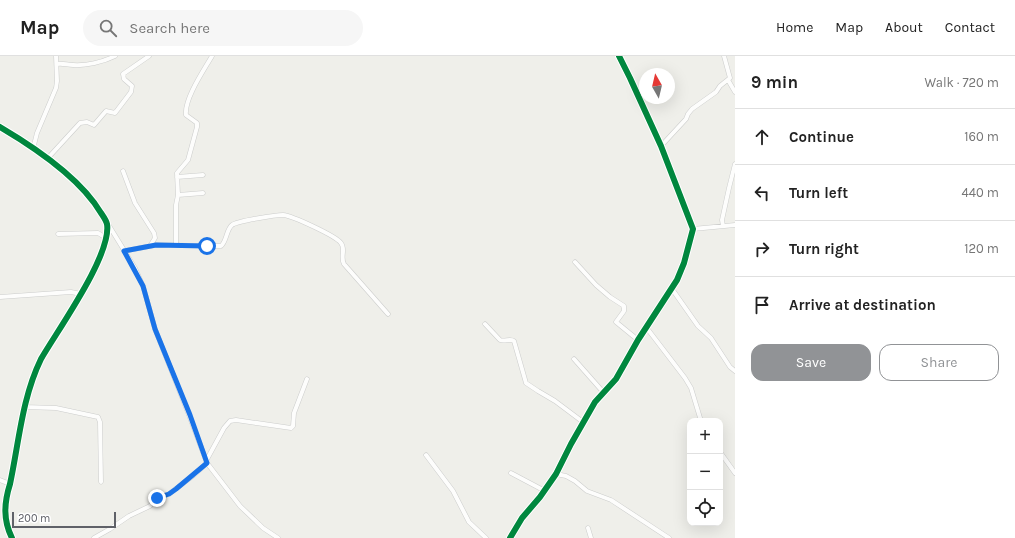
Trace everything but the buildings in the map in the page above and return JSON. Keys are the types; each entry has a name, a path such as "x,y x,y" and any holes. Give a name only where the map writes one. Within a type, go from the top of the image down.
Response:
{"street":[{"path":"33,149 37,133 58,81 56,56"},
{"path":"57,64 90,64 115,56"},
{"path":"47,159 80,123 87,122 94,125 106,110 115,113 131,92 132,86 124,79 123,74 149,56"},
{"path":"176,245 176,202 178,195 177,177 178,172 188,160 198,127 197,123 186,115 187,108 193,92 212,56"},
{"path":"510,538 522,518 545,491 556,474 567,450 595,402 616,379 646,327 672,289 684,263 693,229 661,146 630,78 618,56"},
{"path":"661,146 686,119 688,114 703,100 716,92 720,86 728,80 730,75 724,56"},
{"path":"728,80 735,92"},
{"path":"0,127 47,159 92,199 124,251 143,286 155,329 190,415 206,462 240,506 263,528 278,538"},
{"path":"723,226 722,220 735,164"},
{"path":"123,171 135,203 154,233 155,238 150,246"},
{"path":"177,177 203,175"},
{"path":"178,195 202,193"},
{"path":"124,251 150,246 221,246 233,224 283,215 323,231 340,242 344,248 342,257 344,264 388,314"},
{"path":"12,538 6,523 6,498 10,484 24,407 35,370 81,294 94,269 106,238 107,223"},
{"path":"693,229 735,225"},
{"path":"58,234 98,233 106,238"},
{"path":"575,262 596,285 624,306 624,311 616,322 638,340"},
{"path":"672,289 698,326 711,338 730,367 735,372"},
{"path":"0,297 71,292 81,294"},
{"path":"485,324 500,340 510,340 514,342 526,383 555,401 583,422"},
{"path":"646,327 686,378 691,388 700,418"},
{"path":"574,359 604,393"},
{"path":"94,538 129,516 150,506 157,498 169,494 194,475 206,462 224,428 230,421 236,420 291,428 293,426 294,413 307,379"},
{"path":"24,407 56,408 98,418 100,422 101,482"},
{"path":"721,454 735,473"},
{"path":"426,455 453,491 469,522 486,538"},
{"path":"510,473 545,491"},
{"path":"556,474 566,476 587,491 611,500 669,538"},
{"path":"0,480 10,484"},
{"path":"0,514 5,514"},
{"path":"588,528 591,538"}],"cycle path":[{"path":"510,538 522,518 540,497 556,474 595,402 616,379 638,340 677,280 684,263 693,229 661,146 619,56"},
{"path":"0,127 42,154 69,176 92,200 107,224 106,238 93,273 41,359 29,389 5,511 7,525 12,538"}],"route":[{"path":"157,498 169,494 207,463 190,415 155,329 143,286 135,268 124,251 156,245 207,246"}]}
